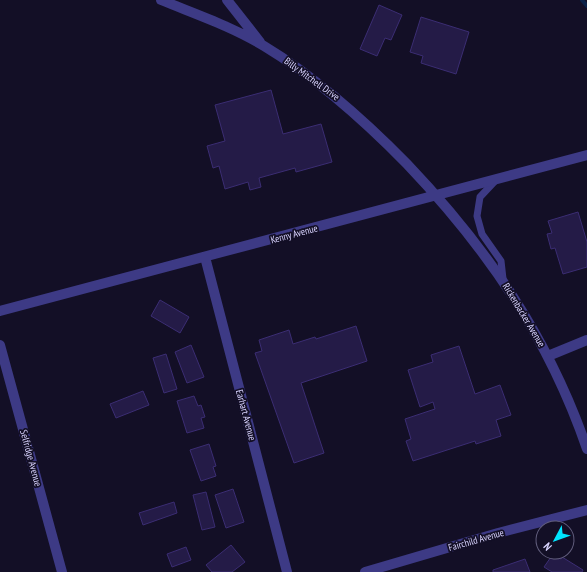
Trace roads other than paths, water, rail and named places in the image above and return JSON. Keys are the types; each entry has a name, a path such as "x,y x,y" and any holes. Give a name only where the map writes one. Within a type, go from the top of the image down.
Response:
{"street":[{"name":"Billy Mitchell Drive","path":"161,0 213,20 263,45 314,80 348,106 375,131 437,196"},
{"path":"227,0 263,45"},
{"name":"Kenny Avenue","path":"0,311 587,155"},
{"name":"Rickenbacker Avenue","path":"437,196 479,246 521,307 548,356 587,449"},
{"name":"Earhart Avenue","path":"205,257 287,572"},
{"path":"548,356 587,340"},
{"name":"Selfridge Avenue","path":"0,344 62,572"},
{"name":"Fairchild Avenue","path":"365,572 498,533 587,510"}],"lane":[{"path":"496,180 480,197 477,216 482,234 501,261 503,279"}],"waterway":[{"path":"582,0 587,6"}]}
